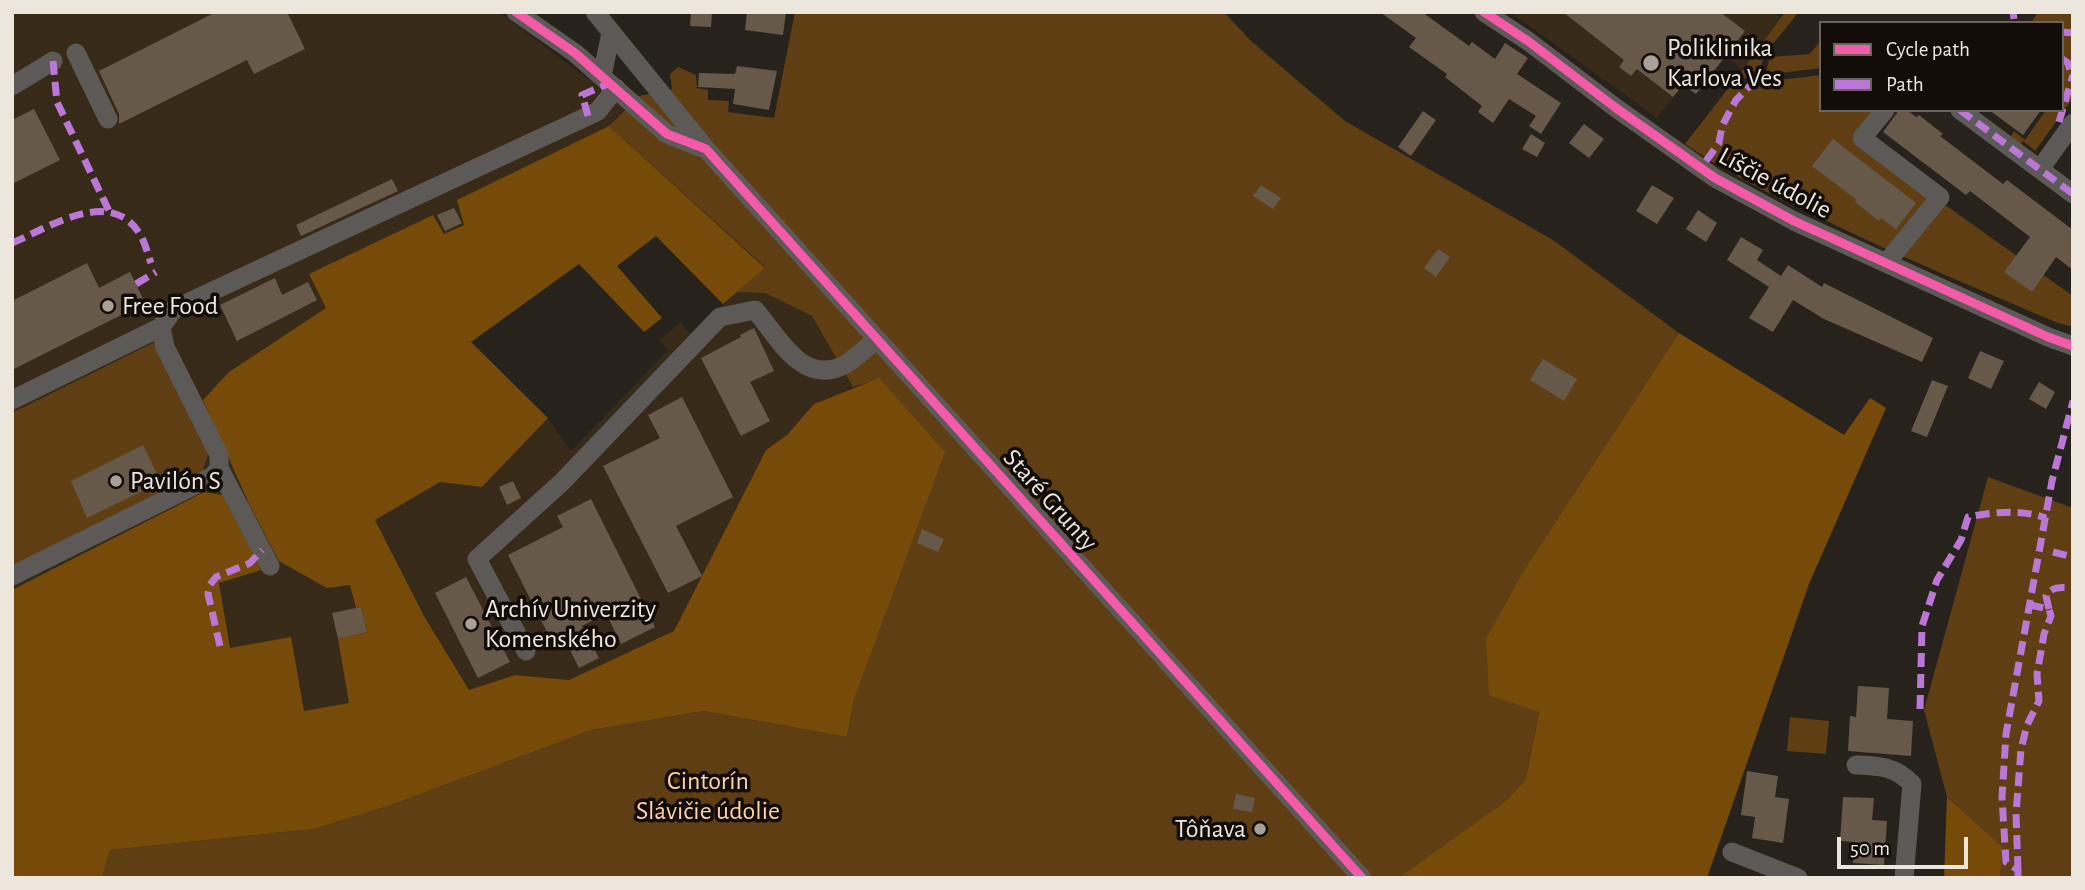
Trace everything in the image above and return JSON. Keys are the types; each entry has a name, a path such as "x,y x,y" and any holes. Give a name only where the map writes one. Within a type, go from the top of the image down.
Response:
{"street":[{"path":"516,12 575,53 667,134 706,149"},
{"name":"Staré Grunty","path":"595,12 706,149 1362,878"},
{"name":"Líščie údolie","path":"1484,12 1716,178 1794,221 2048,337 2073,345"},
{"path":"12,400 162,327 174,309 598,111 609,82 611,33"},
{"path":"76,53 108,119"},
{"path":"12,86 53,61"},
{"path":"1883,112 1862,138 1940,197 1887,262"},
{"path":"1963,112 2073,194"},
{"path":"2040,169 2073,123"},
{"path":"526,651 477,559 562,482 720,317 755,310 795,360 817,370 841,367 876,340"},
{"path":"162,327 165,347 219,455 219,468 270,566"},
{"path":"12,576 213,476 219,468"},
{"path":"1856,765 1888,767 1902,773 1912,784 1903,878"},
{"path":"1732,852 1798,878"}],"shaded area":[{"path":"12,12 499,12 626,107 609,126 458,200 465,224 444,234 433,215 309,275 327,308 229,372 203,400 350,585 356,608 361,607 367,632 338,639 350,703 304,711 230,648 219,583 261,569 223,495 204,492 12,590"},
{"name":"Poliklinika Karlova Ves","path":"1510,12 1773,12 1782,19 1743,70 1725,56 1696,94 1683,85 1657,118"},
{"path":"609,126 765,268 723,304 656,236 617,266 662,318 644,332 579,264 471,342 548,418 482,487 440,482 375,520 424,616 469,690 515,675 569,680 674,631 766,450 787,435 814,404 879,378 945,452 854,699 847,737 704,711 592,730 391,805 314,829 110,850 102,878 12,878 12,590 204,492 223,495 261,570 219,583 230,648 291,637 304,711 349,703 338,639 367,632 361,607 356,608 350,585 327,588 279,561 250,506 203,400 229,372 326,308 309,274 433,215 444,234 464,225 457,200"},
{"path":"736,292 765,293 812,316 853,387 814,404 787,435 766,450 674,631 569,680 515,675 469,690 424,616 375,520 440,482 482,487 548,418 571,451 668,350 659,340 681,322 692,336"},
{"path":"1679,333 1844,435 1870,398 1886,408 1809,584 1707,878 1398,878 1507,800 1526,779 1539,712 1489,695 1486,639 1526,567"},
{"path":"1947,797 2003,847 2000,878 1944,878"}],"green space":[{"name":"Cintorín Slávičie údolie","path":"795,12 1224,12 1251,41 1345,121 1553,240 1679,333 1526,567 1539,712 1526,779 1507,800 1398,878 102,878 110,850 314,829 391,805 592,730 704,711 847,737 854,699 879,379 853,387 812,316 765,293 736,292 765,267 609,126 639,96 672,89 670,74 678,67 696,75 697,88 708,90 708,100 729,101 728,112 774,118"},
{"path":"1785,12 1799,12 1763,56 1760,76 1734,79 1743,70"},
{"path":"2038,12 2073,12 2073,98 2064,111 2064,21 2032,21"},
{"path":"1819,43 1819,68 1765,75 1770,57 1810,54"},
{"path":"1819,75 1819,112 1879,112 1857,142 2073,296 2073,327 1913,261 1790,204 1719,166 1685,144 1730,86"},
{"path":"2045,112 2063,112 2035,151 2023,141 2019,147 2008,140 2014,131 2025,140"},
{"path":"155,342 209,452 202,473 12,568 12,413"},
{"path":"1988,477 2073,508 2073,878 2000,878 2003,847 1947,797 1924,710"},
{"path":"1790,717 1829,721 1826,754 1787,751"}],"building":[{"path":"216,12 287,12 305,49 254,74 247,60 119,124 119,114 99,71"},
{"path":"691,12 712,12 711,27 690,26"},
{"path":"747,12 786,12 783,35 745,30"},
{"path":"1380,12 1422,12 1469,46 1472,42 1495,59 1505,43 1528,58 1517,74 1561,103 1541,134 1529,126 1536,116 1509,99 1493,123 1478,112 1482,106 1445,77 1447,74 1409,47 1416,38"},
{"path":"1563,12 1720,12 1745,31 1696,94 1683,85 1673,97 1637,69 1631,76 1619,67 1624,60"},
{"path":"737,66 777,71 769,110 733,104 735,89 698,87 699,73 735,74"},
{"path":"34,109 60,160 12,184 12,120"},
{"path":"1423,111 1436,120 1411,156 1398,147"},
{"path":"1898,112 1910,112 1916,117 1919,115 1943,134 1940,136 2003,184 2007,180 2073,230 2073,270 2056,257 2032,292 2004,272 2030,237 1970,191 1966,195 1883,132"},
{"path":"1992,112 2040,112 2023,135"},
{"path":"1584,124 1604,139 1589,158 1569,143"},
{"path":"1531,134 1545,143 1537,157 1522,149"},
{"path":"1833,139 1916,203 1896,229 1881,218 1879,221 1855,202 1857,200 1812,166"},
{"path":"392,179 398,191 301,236 296,225"},
{"path":"1261,185 1281,198 1273,209 1253,196"},
{"path":"1652,185 1674,198 1657,224 1636,211"},
{"path":"454,208 462,223 445,231 437,215"},
{"path":"1698,210 1717,223 1706,242 1686,229"},
{"path":"1741,237 1763,250 1757,260 1781,276 1788,265 1822,287 1824,283 1933,338 1922,362 1824,319 1793,300 1773,332 1749,318 1769,287 1727,260"},
{"path":"1438,249 1450,257 1436,277 1424,268"},
{"path":"87,263 99,288 130,272 145,303 12,370 12,301"},
{"path":"275,278 282,295 308,282 317,300 237,341 220,305"},
{"path":"754,328 774,371 750,382 770,421 741,436 701,358"},
{"path":"1980,351 2004,361 1991,389 1968,378"},
{"path":"1543,359 1577,379 1564,401 1530,380"},
{"path":"1932,380 1948,386 1927,437 1911,431"},
{"path":"2039,382 2055,392 2046,409 2029,399"},
{"path":"682,397 733,497 676,526 702,576 668,593 603,466 660,438 648,415"},
{"name":"Pavilón S","path":"143,445 161,482 87,518 71,481"},
{"path":"513,481 521,498 507,505 499,487"},
{"path":"591,499 655,627 621,644 606,613 582,626 599,658 579,668 563,636 552,642 508,555 563,527 557,516"},
{"path":"922,529 944,539 938,552 917,543"},
{"path":"466,577 510,662 478,678 435,593"},
{"path":"361,607 367,632 338,639 332,613"},
{"path":"1858,686 1889,688 1887,719 1913,721 1911,756 1848,751 1850,716 1856,717"},
{"path":"1747,771 1778,776 1775,797 1789,799 1783,843 1752,838 1755,817 1741,815"},
{"path":"1236,794 1255,798 1252,812 1233,809"},
{"path":"1843,797 1874,798 1872,820 1887,821 1884,865 1853,863 1855,842 1840,841"}],"marked path":[{"path":"2013,12 2014,19"},
{"path":"2064,32 2073,33"},
{"path":"2064,60 2073,72"},
{"path":"53,61 57,102 109,211"},
{"path":"2064,105 2073,75"},
{"path":"1706,161 1719,143 1722,126 1736,100 1756,80"},
{"path":"588,116 582,95 610,83"},
{"path":"1963,112 2073,194"},
{"path":"2059,122 2062,112"},
{"path":"12,243 81,214 115,214 130,222 142,238 151,263"},
{"path":"136,284 156,272"},
{"path":"2018,878 2018,870 2006,862 2002,797 2006,734 2052,481 2073,401"},
{"path":"1920,709 1922,626 1937,580 1961,540 1968,517 2007,512 2046,518"},
{"path":"220,646 208,594 210,585 216,577 250,563 262,550"},
{"path":"2053,552 2073,557"},
{"path":"2049,609 2046,596 2051,590 2073,588"},
{"path":"2018,870 2016,814 2021,749 2027,725 2039,701 2037,674 2044,634 2051,616 2049,609 2030,605"}],"cycle path":[{"path":"516,12 575,53 667,134 706,149 1362,878"},
{"path":"1484,12 1528,41 1715,178 1794,221 2073,346"}],"place":[{"name":"Poliklinika Karlova Ves","path":"1651,63"},
{"name":"Free Food","path":"108,306"},
{"name":"Pavilón S","path":"116,481"},
{"name":"Archív Univerzity Komenského","path":"471,624"},
{"name":"Tôňava","path":"1260,829"}]}
